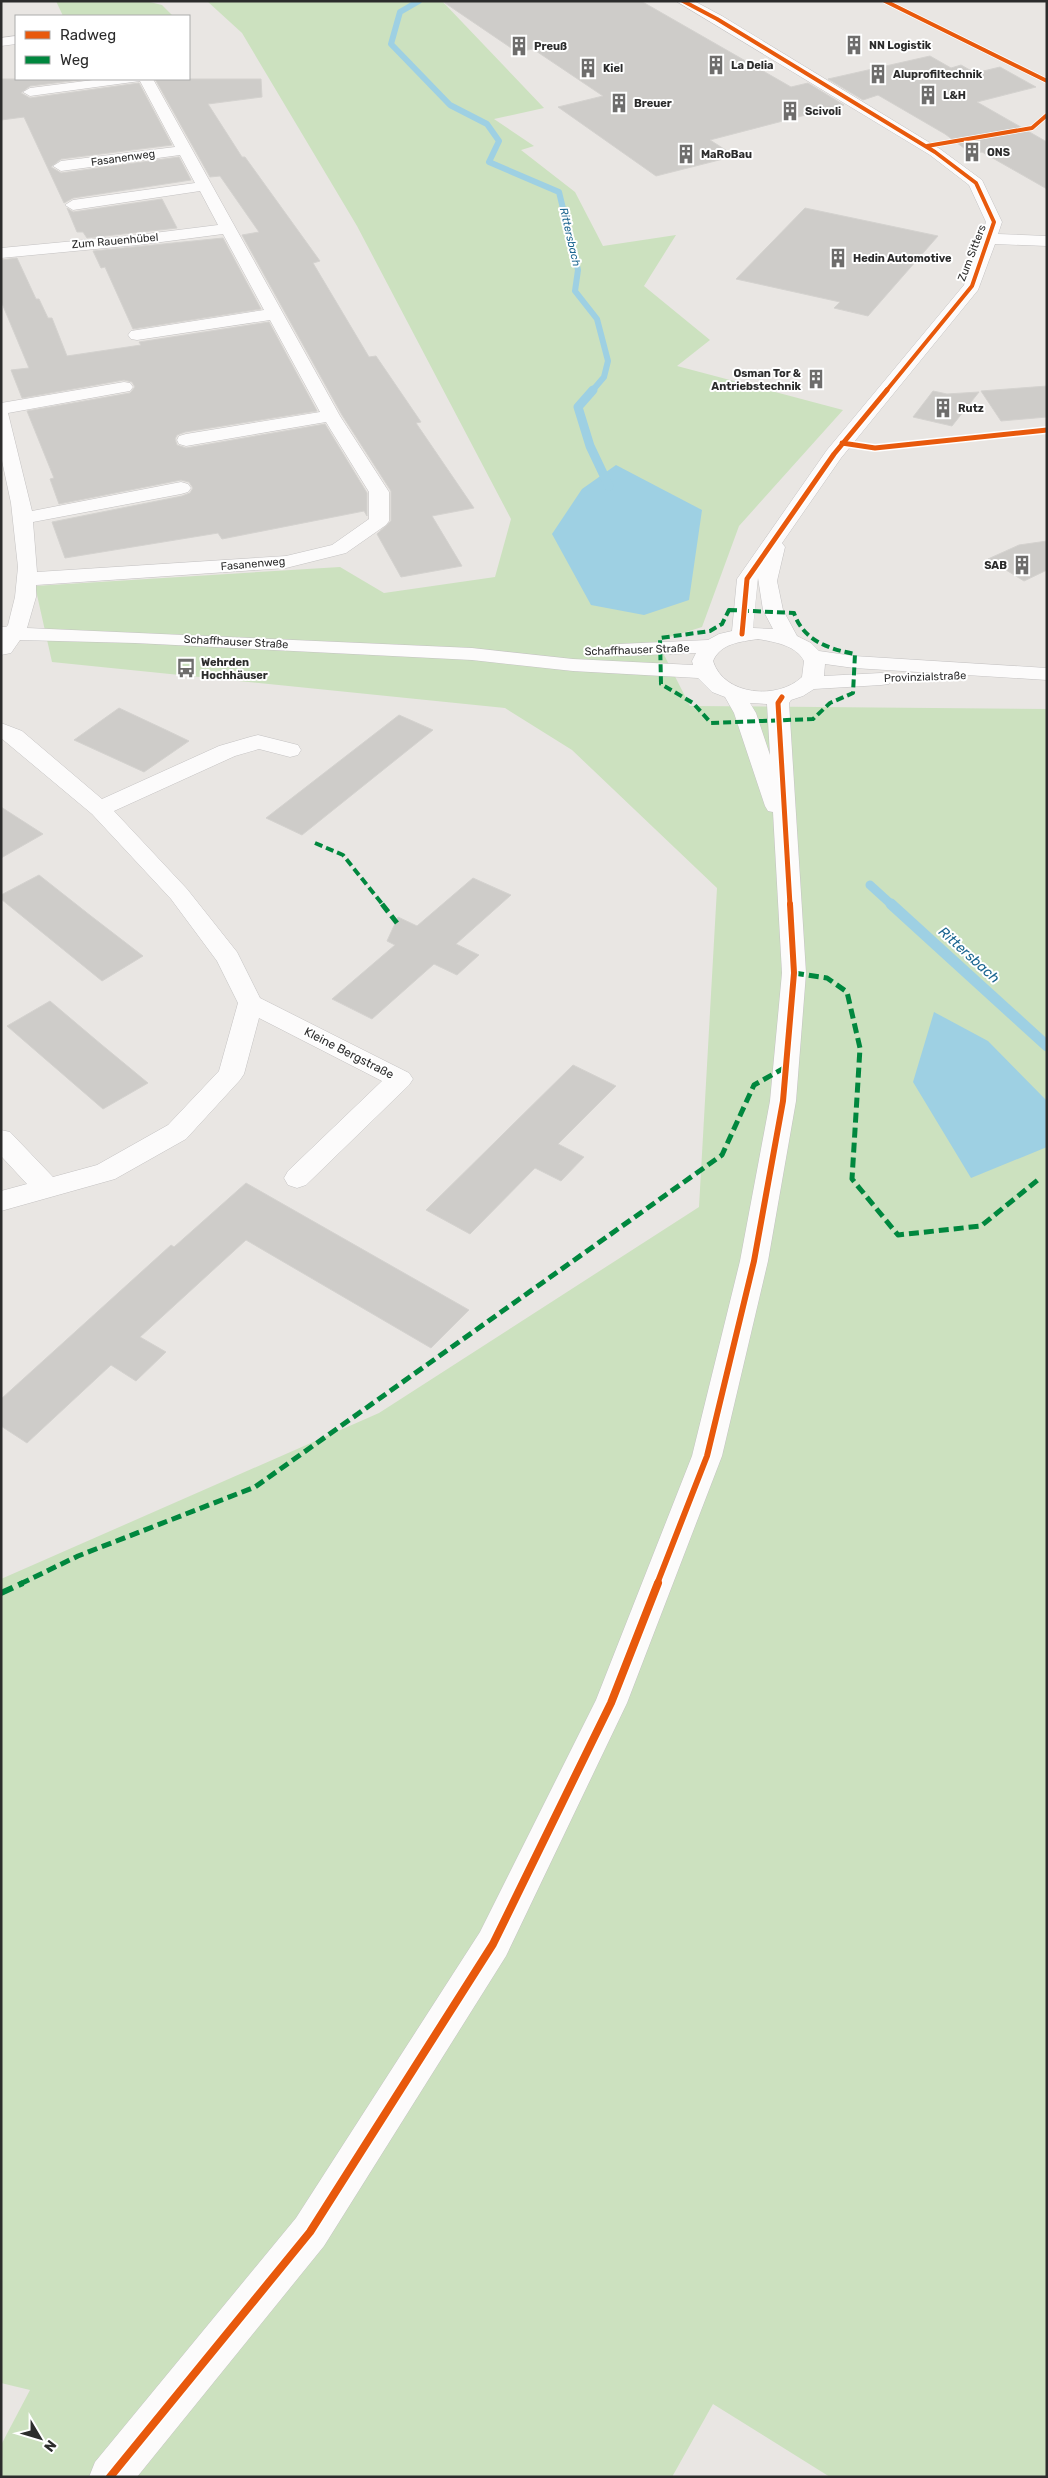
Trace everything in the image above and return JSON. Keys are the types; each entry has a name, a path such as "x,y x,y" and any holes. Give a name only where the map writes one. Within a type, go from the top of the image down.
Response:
{"street":[{"name":"Zum Sitters","path":"692,2 926,146 976,183 994,222 990,239 972,286 834,454 748,579 742,634"},
{"path":"1,42 15,40"},
{"path":"30,92 126,80"},
{"name":"Fasanenweg","path":"29,579 286,562 339,549 379,521 379,492 331,416 147,80"},
{"name":"Fasanenweg","path":"61,166 184,150"},
{"path":"73,205 204,186"},
{"name":"Zum Rauenhübel","path":"1,252 138,240 229,228"},
{"path":"990,239 1047,241"},
{"path":"137,335 275,314"},
{"path":"1,409 124,387"},
{"path":"1,416 23,518 29,579 1,652"},
{"path":"186,440 331,416"},
{"path":"23,518 181,488"},
{"name":"Zum Sitters","path":"777,538 767,581 773,610 788,639"},
{"name":"Schaffhauser Straße","path":"8,634 163,638 472,654 573,665 704,672"},
{"path":"742,634 758,634 788,639 802,647 812,656 816,665 815,674 810,682 798,691 782,697 750,698 720,688 710,681 704,672 702,663 705,654 712,646 730,637 742,634"},
{"name":"Schaffhauser Straße","path":"472,654 712,646"},
{"name":"Provinzialstraße","path":"812,656 854,662 1043,674"},
{"name":"Provinzialstraße","path":"810,682 1043,674"},
{"path":"734,694 744,713 787,838"},
{"path":"110,2477 310,2232 493,1944 611,1703 707,1456 754,1261 783,1101 794,973 778,703 782,697"},
{"path":"1,729 14,736 100,809 179,894 224,952 250,1004 232,1074 177,1132 106,1172 1,1201"},
{"path":"100,809 227,751 258,742 290,750"},
{"name":"Kleine Bergstraße","path":"250,1004 400,1079 297,1178"},
{"path":"1,1139 47,1188"}],"green space":[{"path":"56,1 146,1 162,5 172,15 63,15"},
{"path":"207,1 442,1 544,108 494,119 534,146 521,150 575,192 603,246 676,235 644,286 710,340 677,366 843,410 739,526 702,627 657,641 690,706 1047,709 1047,2477 830,2477 713,2404 672,2477 1,2477 1,2445 30,2390 1,2383 1,1579 379,1413 699,1207 717,888 572,750 505,708 52,662 35,586 340,567 384,593 495,577 511,519 357,226 242,33"}],"water":[{"path":"616,465 702,510 689,600 644,615 591,605 552,534 582,489"},
{"path":"934,1012 988,1041 1047,1101 1047,1147 971,1178 913,1082"}],"building":[{"path":"442,1 641,1 791,87 808,83 844,105 710,140 735,156 656,176 558,107 603,96 533,49 517,52"},
{"path":"930,56 951,68 961,65 975,73 1000,67 1036,87 977,102 1047,142 1047,189 982,152 972,154 945,134 878,95 863,100 828,79"},
{"path":"1,79 80,80 30,86 21,93 30,98 139,83 172,145 61,159 51,167 61,173 179,157 191,180 73,198 64,203 24,117 1,120"},
{"path":"261,79 262,97 208,104 242,157 245,157 320,261 313,263 369,357 376,356 421,422 416,423 474,508 432,516 462,566 401,577 377,534 391,521 391,491 342,415 242,235 259,232 220,176 210,177 156,80"},
{"path":"162,199 177,228 87,238 83,232 77,232 67,208 73,212"},
{"name":"Hedin Automotive","path":"805,208 938,236 868,316 834,308 840,302 736,279"},
{"path":"223,238 261,309 133,329 105,267 101,268 93,251"},
{"path":"17,258 36,299 39,299 48,318 52,318 67,356 141,345 139,342 269,322 317,411 185,432 177,435 175,439 177,445 186,448 325,424 367,493 367,516 364,511 222,539 218,533 65,558 52,522 182,496 190,493 193,488 189,482 181,480 59,504 50,479 54,478 27,411 130,393 135,387 132,382 124,380 22,398 11,370 29,368 1,301 1,260"},
{"path":"1047,386 1047,417 1001,421 981,391"},
{"name":"Rutz","path":"933,391 947,394 979,392 952,426 913,417"},
{"name":"SAB","path":"1047,541 1047,570 1024,581 988,559 1019,545"},
{"path":"119,708 189,741 144,772 74,740"},
{"path":"399,715 433,730 302,835 266,818"},
{"path":"1,807 43,834 1,858"},
{"path":"39,875 143,956 102,981 1,899 1,895"},
{"path":"473,878 511,895 456,944 479,955 457,975 434,964 372,1019 332,999 395,945 387,941 398,917 417,926"},
{"path":"50,1001 148,1083 103,1109 7,1026"},
{"path":"573,1065 616,1086 558,1144 584,1157 561,1181 535,1168 470,1234 426,1210"},
{"path":"246,1183 469,1310 431,1348 246,1240 140,1337 166,1352 136,1381 111,1365 27,1443 1,1426 1,1399 171,1245 174,1247"}],"waterway":[{"name":"Rittersbach","path":"419,1 400,12 391,44 450,105 487,124 499,141 489,162 559,192 578,270 575,291 597,319 608,361 604,377 592,391"},
{"name":"Rittersbach","path":"593,390 578,407 590,446 609,486"},
{"name":"Rittersbach","path":"870,885 892,905"},
{"name":"Rittersbach","path":"891,904 1047,1046"}],"marked path":[{"path":"729,610 794,613 799,627 805,634 833,649 855,654 853,693 830,703 820,710 813,719 711,723 693,703 661,684 660,638 710,631 722,624 729,610"},
{"path":"315,843 343,855 397,923"},
{"path":"794,973 827,978 847,992 860,1048 852,1179 898,1235 981,1226 1039,1179"},
{"path":"1,1593 78,1556 255,1487 722,1155 754,1085 786,1067"}],"cycle path":[{"path":"683,1 717,19 935,152 976,183 994,222 972,286 834,454 747,579 742,634"},
{"path":"885,1 1047,81"},
{"path":"927,146 1032,128 1047,115"},
{"path":"842,443 875,448 1047,430"},
{"path":"110,2477 310,2232 493,1944 611,1703 707,1456 754,1261 783,1101 794,973 778,703 782,697"}],"place":[{"name":"NN Logistik","path":"854,45"},
{"name":"Preuß","path":"519,46"},
{"name":"La Delia","path":"716,65"},
{"name":"Kiel","path":"588,68"},
{"name":"Aluprofiltechnik","path":"878,74"},
{"name":"L&H","path":"928,95"},
{"name":"Breuer","path":"619,103"},
{"name":"Scivoli","path":"790,111"},
{"name":"ONS","path":"972,152"},
{"name":"MaRoBau","path":"686,154"},
{"name":"Hedin Automotive","path":"838,258"},
{"name":"Osman Tor & Antriebstechnik","path":"816,379"},
{"name":"Rutz","path":"943,408"},
{"name":"SAB","path":"1022,565"},
{"name":"Wehrden Hochhäuser","path":"186,668"}]}
